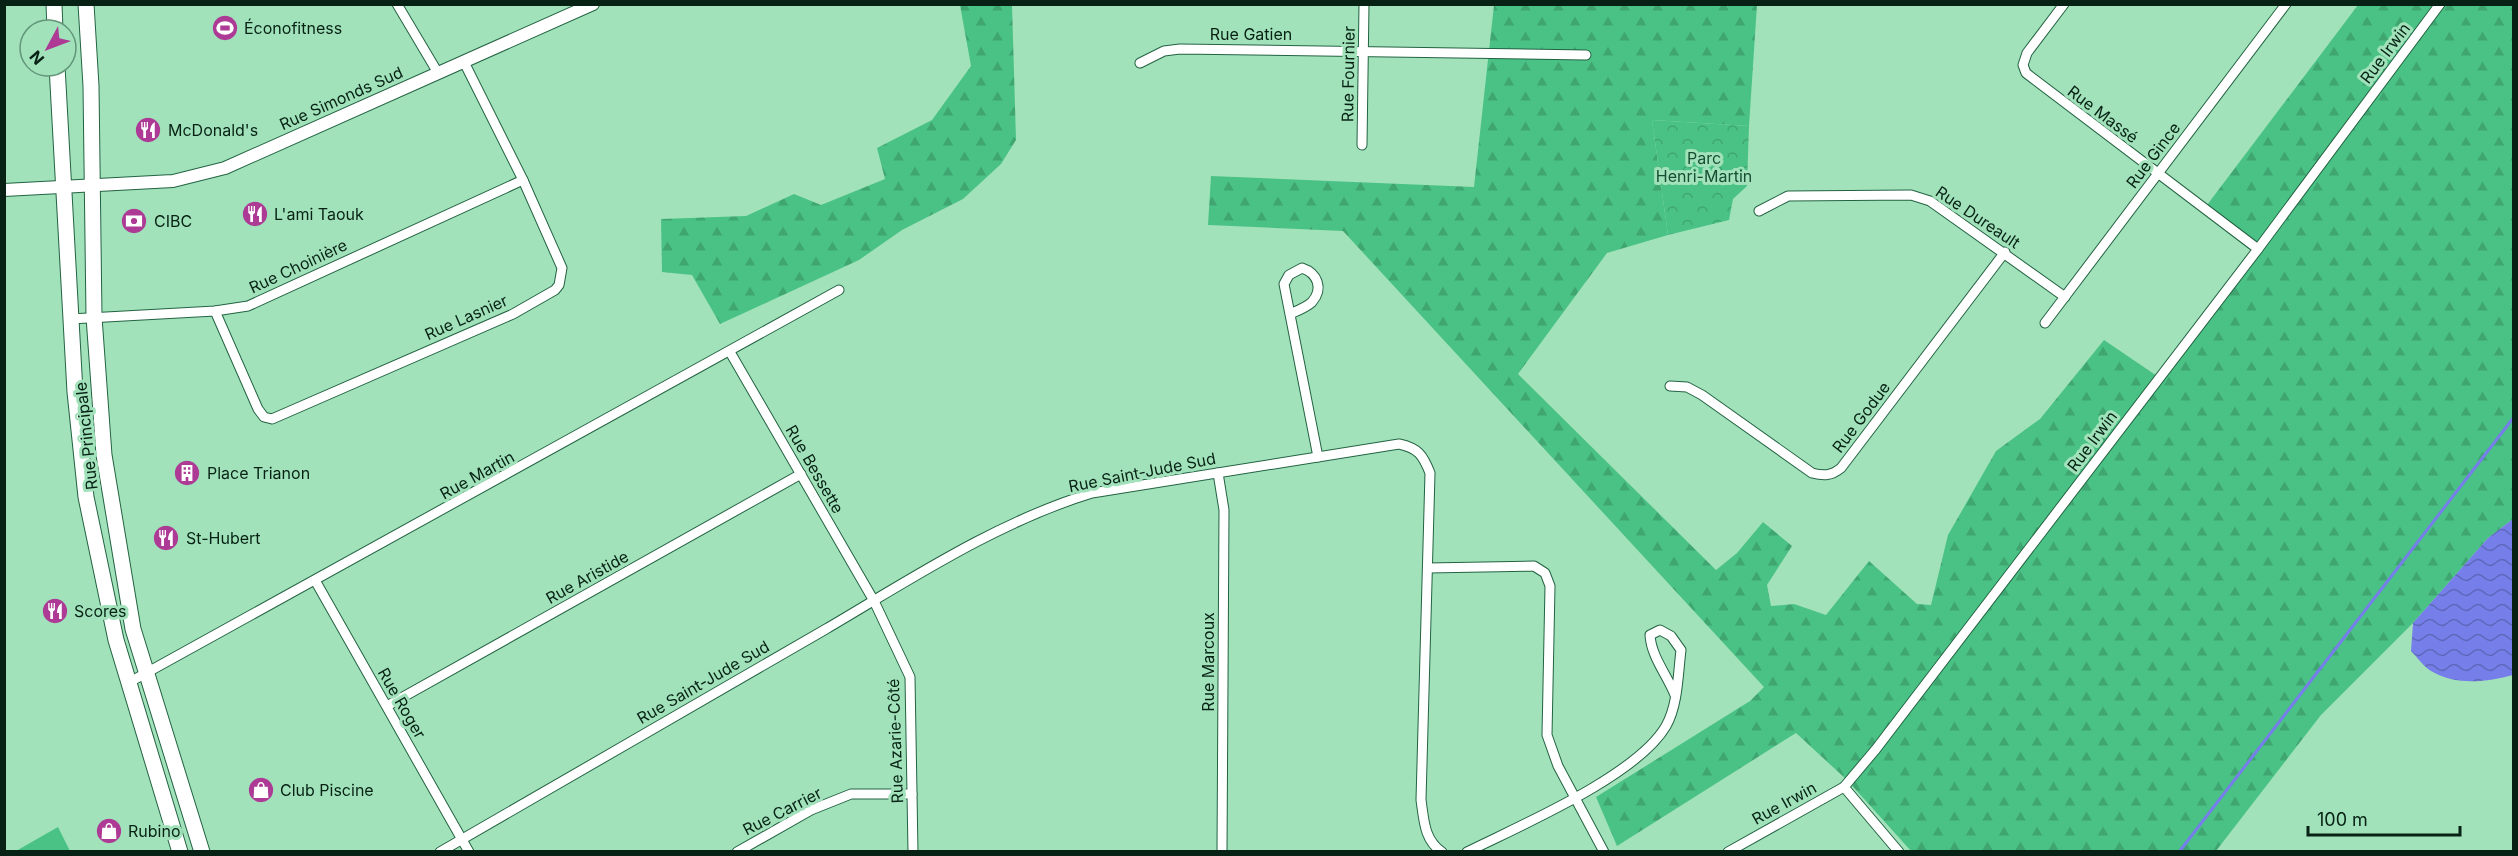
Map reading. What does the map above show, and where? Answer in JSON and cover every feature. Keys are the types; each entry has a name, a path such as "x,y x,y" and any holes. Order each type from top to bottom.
{"main road":[{"name":"Rue Principale","path":"86,4 93,185 94,317 104,455 133,629 202,852"},
{"name":"Rue Principale","path":"57,78 70,319 86,497 116,640 180,852"}],"street":[{"path":"397,4 438,73"},
{"name":"Rue Simonds Sud","path":"4,190 173,181 225,168 593,4"},
{"name":"Rue Fournier","path":"1362,145 1364,4"},
{"name":"Rue Massé","path":"2064,4 2024,58 2026,73 2258,249"},
{"name":"Rue Gince","path":"2045,323 2286,4"},
{"name":"Rue Irwin","path":"1728,852 1844,787 1876,749 2258,249 2440,4"},
{"name":"Rue Gatien","path":"1140,63 1164,51 1180,49 1586,55"},
{"name":"Rue Lasnier","path":"215,311 258,409 264,417 272,419 513,314 555,290 559,285 562,268 523,180 464,62"},
{"name":"Rue Choinière","path":"70,319 215,311 248,306 523,180"},
{"name":"Rue Dureault","path":"1760,211 1788,196 1911,195 1930,201 2005,252 2065,297"},
{"name":"Rue Godue","path":"1670,387 1687,387 1702,395 1812,473 1823,476 1834,473 1841,468 2005,252"},
{"path":"1290,314 1311,302 1319,285 1317,278 1310,270 1297,268 1285,278 1290,314 1318,457"},
{"name":"Rue Martin","path":"128,683 147,675 316,582 839,290"},
{"name":"Rue Bessette","path":"730,352 874,601"},
{"name":"Rue Saint-Jude Sud","path":"440,852 874,601 1016,522 1060,503 1092,493 1399,444 1414,447 1430,473 1421,800 1431,844 1442,852"},
{"name":"Rue Marcoux","path":"1218,472 1224,510 1222,852"},
{"name":"Rue Aristide","path":"387,706 801,474"},
{"path":"1428,568 1534,566 1545,573 1550,586 1547,735 1558,766 1604,852"},
{"name":"Rue Roger","path":"316,582 462,839"},
{"name":"Rue Azarie-Côté","path":"874,601 910,677 913,852"},
{"path":"1467,852 1576,797 1639,757 1666,726 1676,695 1681,650 1671,636 1660,630 1650,636 1650,650 1661,664 1676,695"},
{"path":"1844,787 1899,852"},
{"name":"Rue Carrier","path":"737,852 811,810 851,794 912,794"},
{"path":"462,839 469,852"}],"green space":[{"path":"960,5 1012,5 1016,140 1001,164 963,199 902,230 859,260 720,324 692,275 662,272 661,219 746,216 794,194 821,205 885,179 877,148 932,120 971,66"},
{"path":"1494,5 1757,5 1749,126 1652,120 1668,235 1607,253 1518,374 1716,570 1737,553 1763,522 1792,546 1767,585 1771,606 1794,604 1826,615 1869,561 1917,604 1931,605 1948,535 1996,451 2040,419 2104,340 2160,378 2258,249 2204,209 2358,5 2513,5 2513,519 2488,538 2413,623 2321,715 2216,851 1911,851 1847,780 1796,733 1617,846 1596,797 1750,701 1764,687 1343,231 1208,225 1211,176 1474,187"},
{"name":"Parc Henri-Martin","path":"1652,120 1749,126 1747,186 1733,199 1729,220 1668,235"},
{"path":"58,827 70,851 16,851"}],"water":[{"path":"2513,519 2513,675 2472,681 2441,676 2431,671 2411,651 2413,623 2488,538"}],"waterway":[{"path":"2179,852 2514,417"}],"place":[{"name":"Éconofitness","path":"225,28"},
{"name":"McDonald's","path":"148,130"},
{"name":"L'ami Taouk","path":"255,214"},
{"name":"CIBC","path":"134,221"},
{"name":"Place Trianon","path":"187,473"},
{"name":"St-Hubert","path":"166,538"},
{"name":"Scores","path":"55,611"},
{"name":"Club Piscine","path":"261,790"},
{"name":"Rubino","path":"109,831"}]}
